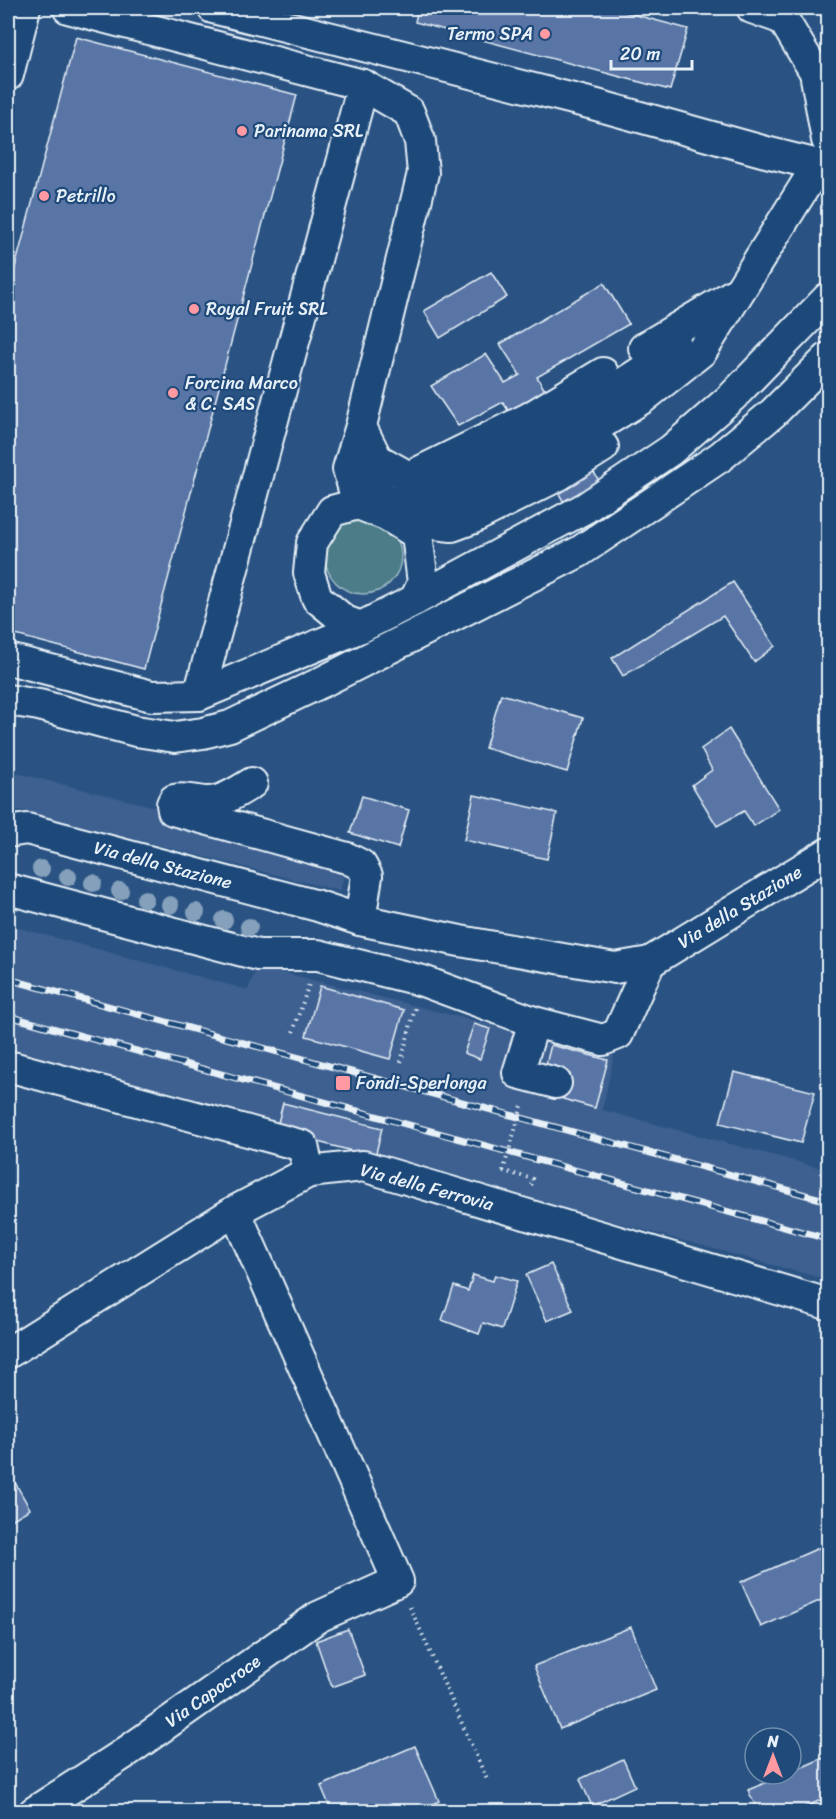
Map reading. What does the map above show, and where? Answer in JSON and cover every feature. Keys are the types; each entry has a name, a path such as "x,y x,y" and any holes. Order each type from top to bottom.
{"street":[{"path":"8,75 26,8"},
{"path":"68,8 363,85 408,112 420,141 423,173 361,426 348,469 358,504"},
{"path":"213,8 276,15 593,104 824,155"},
{"path":"361,426 368,464 408,500 538,438 688,342 737,293 824,155 815,72 792,13 752,8"},
{"path":"199,695 363,85"},
{"path":"361,426 354,468 369,495 404,521 452,526 559,475 654,413 717,357 737,293"},
{"path":"8,659 152,696 199,695 361,627 659,437 732,397 828,298"},
{"path":"8,700 39,705 136,731 175,737 230,726 579,552 720,457 773,413 828,358"},
{"path":"361,627 345,621 317,598 309,573 312,543 332,511 358,504 386,514 417,534 419,592"},
{"path":"252,783 237,793 210,802 174,800 173,810 347,858 361,865 367,876 360,920"},
{"name":"Via della Stazione","path":"8,832 27,829 318,906 360,920 460,941 615,968 650,962 828,853"},
{"path":"8,889 258,955 313,954 435,986 534,1022 603,1040 618,1034 650,962"},
{"path":"313,954 318,906"},
{"path":"435,986 460,941"},
{"path":"534,1022 518,1073 556,1083"},
{"path":"8,1066 303,1146 309,1172 235,1211 8,1353"},
{"name":"Via della Ferrovia","path":"309,1172 363,1166 828,1304"},
{"path":"235,1211 398,1581"},
{"name":"Via Capocroce","path":"34,1812 122,1755 318,1617 398,1581"}],"path":[{"path":"293,1032 313,954"},
{"path":"401,1062 435,986"},
{"path":"503,1171 523,1102"},
{"path":"398,1581 488,1782"}],"shaded area":[{"path":"8,771 151,806 348,861 340,891 8,807"},
{"path":"8,925 248,990 257,966 614,1056 602,1110 828,1170 828,1280 8,1057"}],"green space":[{"path":"363,518 377,521 390,529 398,542 401,556 398,570 390,583 377,591 363,594 349,591 336,583 328,570 325,556 328,542 336,529 349,521"}],"building":[{"path":"418,8 610,8 688,29 670,90 415,22"},
{"path":"76,37 297,95 144,669 8,633 8,294"},
{"path":"491,272 507,297 440,338 424,311"},
{"path":"604,283 629,324 537,377 629,531 595,553 503,402 458,426 431,386 486,354 505,383 520,375 500,344"},
{"path":"733,582 775,646 754,662 723,616 623,676 612,658"},
{"path":"501,694 583,718 567,772 485,748"},
{"path":"729,729 779,809 754,826 744,811 717,826 692,785 712,770 701,749"},
{"path":"474,795 557,813 547,859 464,840"},
{"path":"362,796 409,810 398,848 350,833"},
{"name":"Fondi-Sperlonga","path":"320,986 404,1010 390,1059 306,1036"},
{"path":"474,1024 490,1029 480,1059 464,1053"},
{"path":"551,1045 608,1060 595,1108 563,1099 570,1074 545,1068"},
{"path":"734,1072 815,1092 801,1143 720,1123"},
{"path":"283,1103 382,1128 375,1157 276,1131"},
{"path":"551,1264 573,1310 547,1321 526,1275"},
{"path":"473,1275 493,1281 495,1275 517,1281 502,1329 483,1323 479,1334 442,1320 454,1286 468,1291"},
{"path":"8,1470 30,1509 8,1522"},
{"path":"828,1544 828,1597 761,1627 741,1582"},
{"path":"631,1627 656,1690 560,1729 534,1666"},
{"path":"348,1629 365,1675 332,1687 316,1641"},
{"path":"415,1746 439,1801 415,1812 332,1812 321,1786"},
{"path":"828,1756 828,1797 793,1812 758,1812 748,1790 758,1786 803,1786 803,1767"},
{"path":"623,1759 635,1786 592,1806 580,1779"}],"railway":[{"path":"8,979 828,1201"},
{"path":"8,1016 828,1239"}],"place":[{"name":"Termo SPA","path":"545,34"},
{"name":"Parinama SRL","path":"242,131"},
{"name":"Petrillo","path":"44,196"},
{"name":"Royal Fruit SRL","path":"194,309"},
{"name":"Forcina Marco & C. SAS","path":"173,393"},
{"name":"Fondi-Sperlonga","path":"343,1083"}]}
